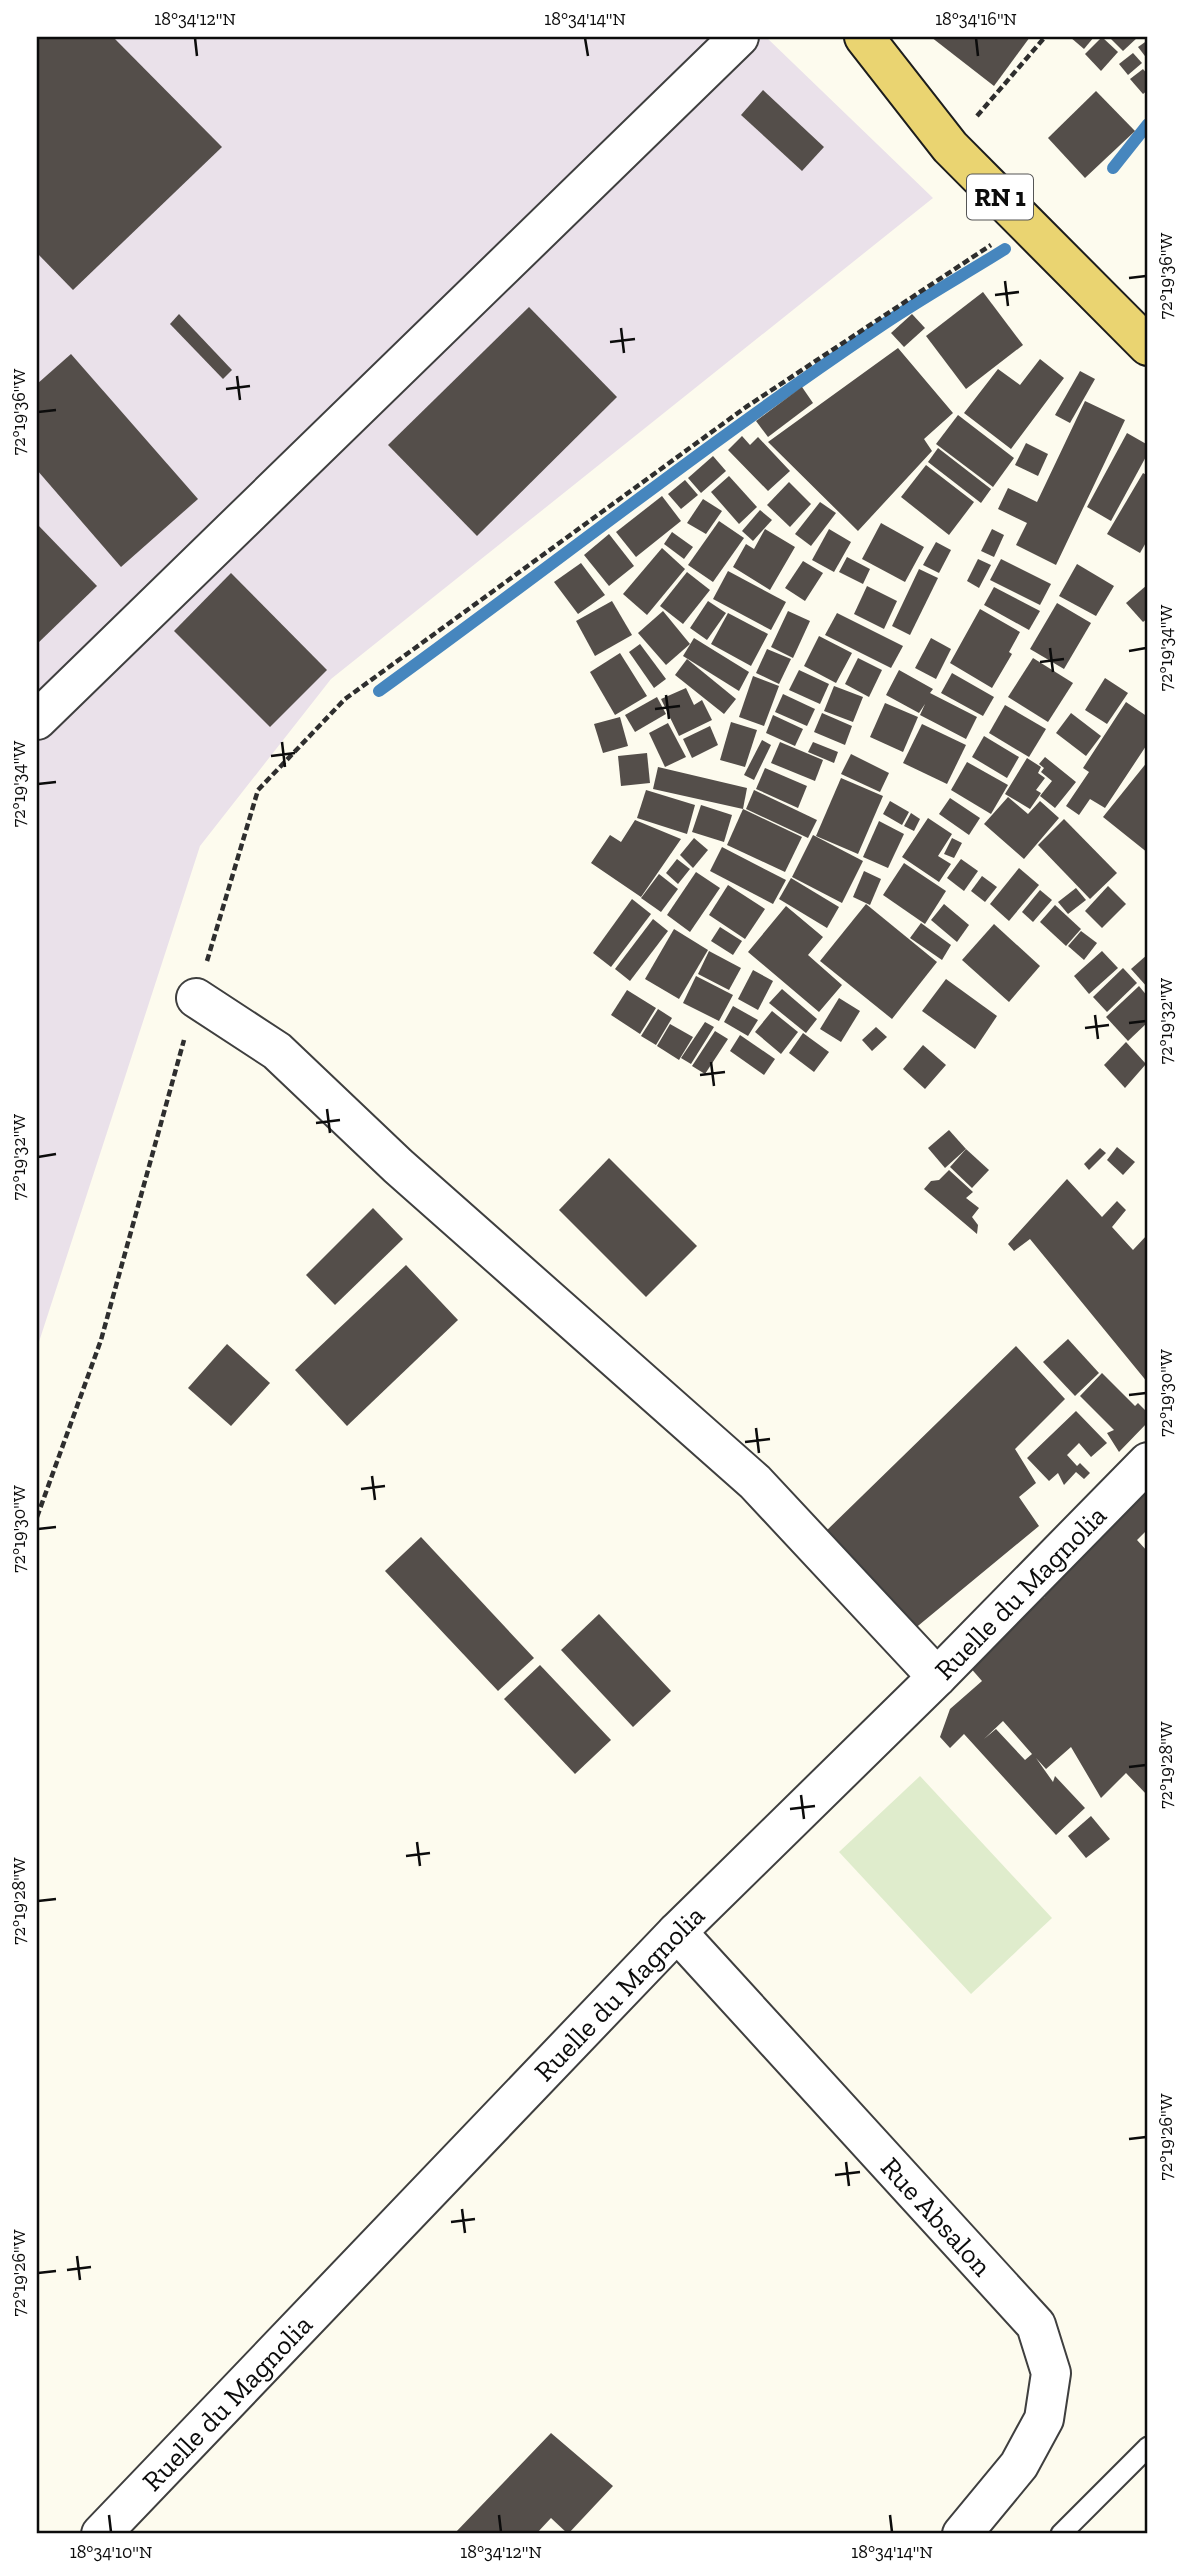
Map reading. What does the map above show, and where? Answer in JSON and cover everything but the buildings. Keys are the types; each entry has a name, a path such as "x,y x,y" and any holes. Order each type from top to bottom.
{"main road":[{"name":"RN 1","path":"864,37 950,147 1148,346"}],"street":[{"path":"37,720 739,37"},
{"path":"196,998 277,1051 398,1166 755,1482 937,1677"},
{"name":"Ruelle du Magnolia","path":"101,2534 677,1932 937,1677 1148,1462"},
{"name":"Rue Absalon","path":"677,1932 1036,2325 1051,2373 1044,2419 1019,2465 962,2534"}],"lane":[{"path":"1061,2534 1148,2447"}],"path":[{"path":"950,147 1045,37"},
{"path":"37,1517 101,1340 196,998 258,790 345,699 746,407 1026,223"}],"shaded area":[{"path":"37,37 766,37 933,198 331,679 200,846 37,1348"}],"green space":[{"path":"920,1776 1052,1918 971,1994 839,1852"}],"waterway":[{"path":"1113,168 1148,124"},
{"path":"379,691 812,373 907,309 1005,249"}]}
